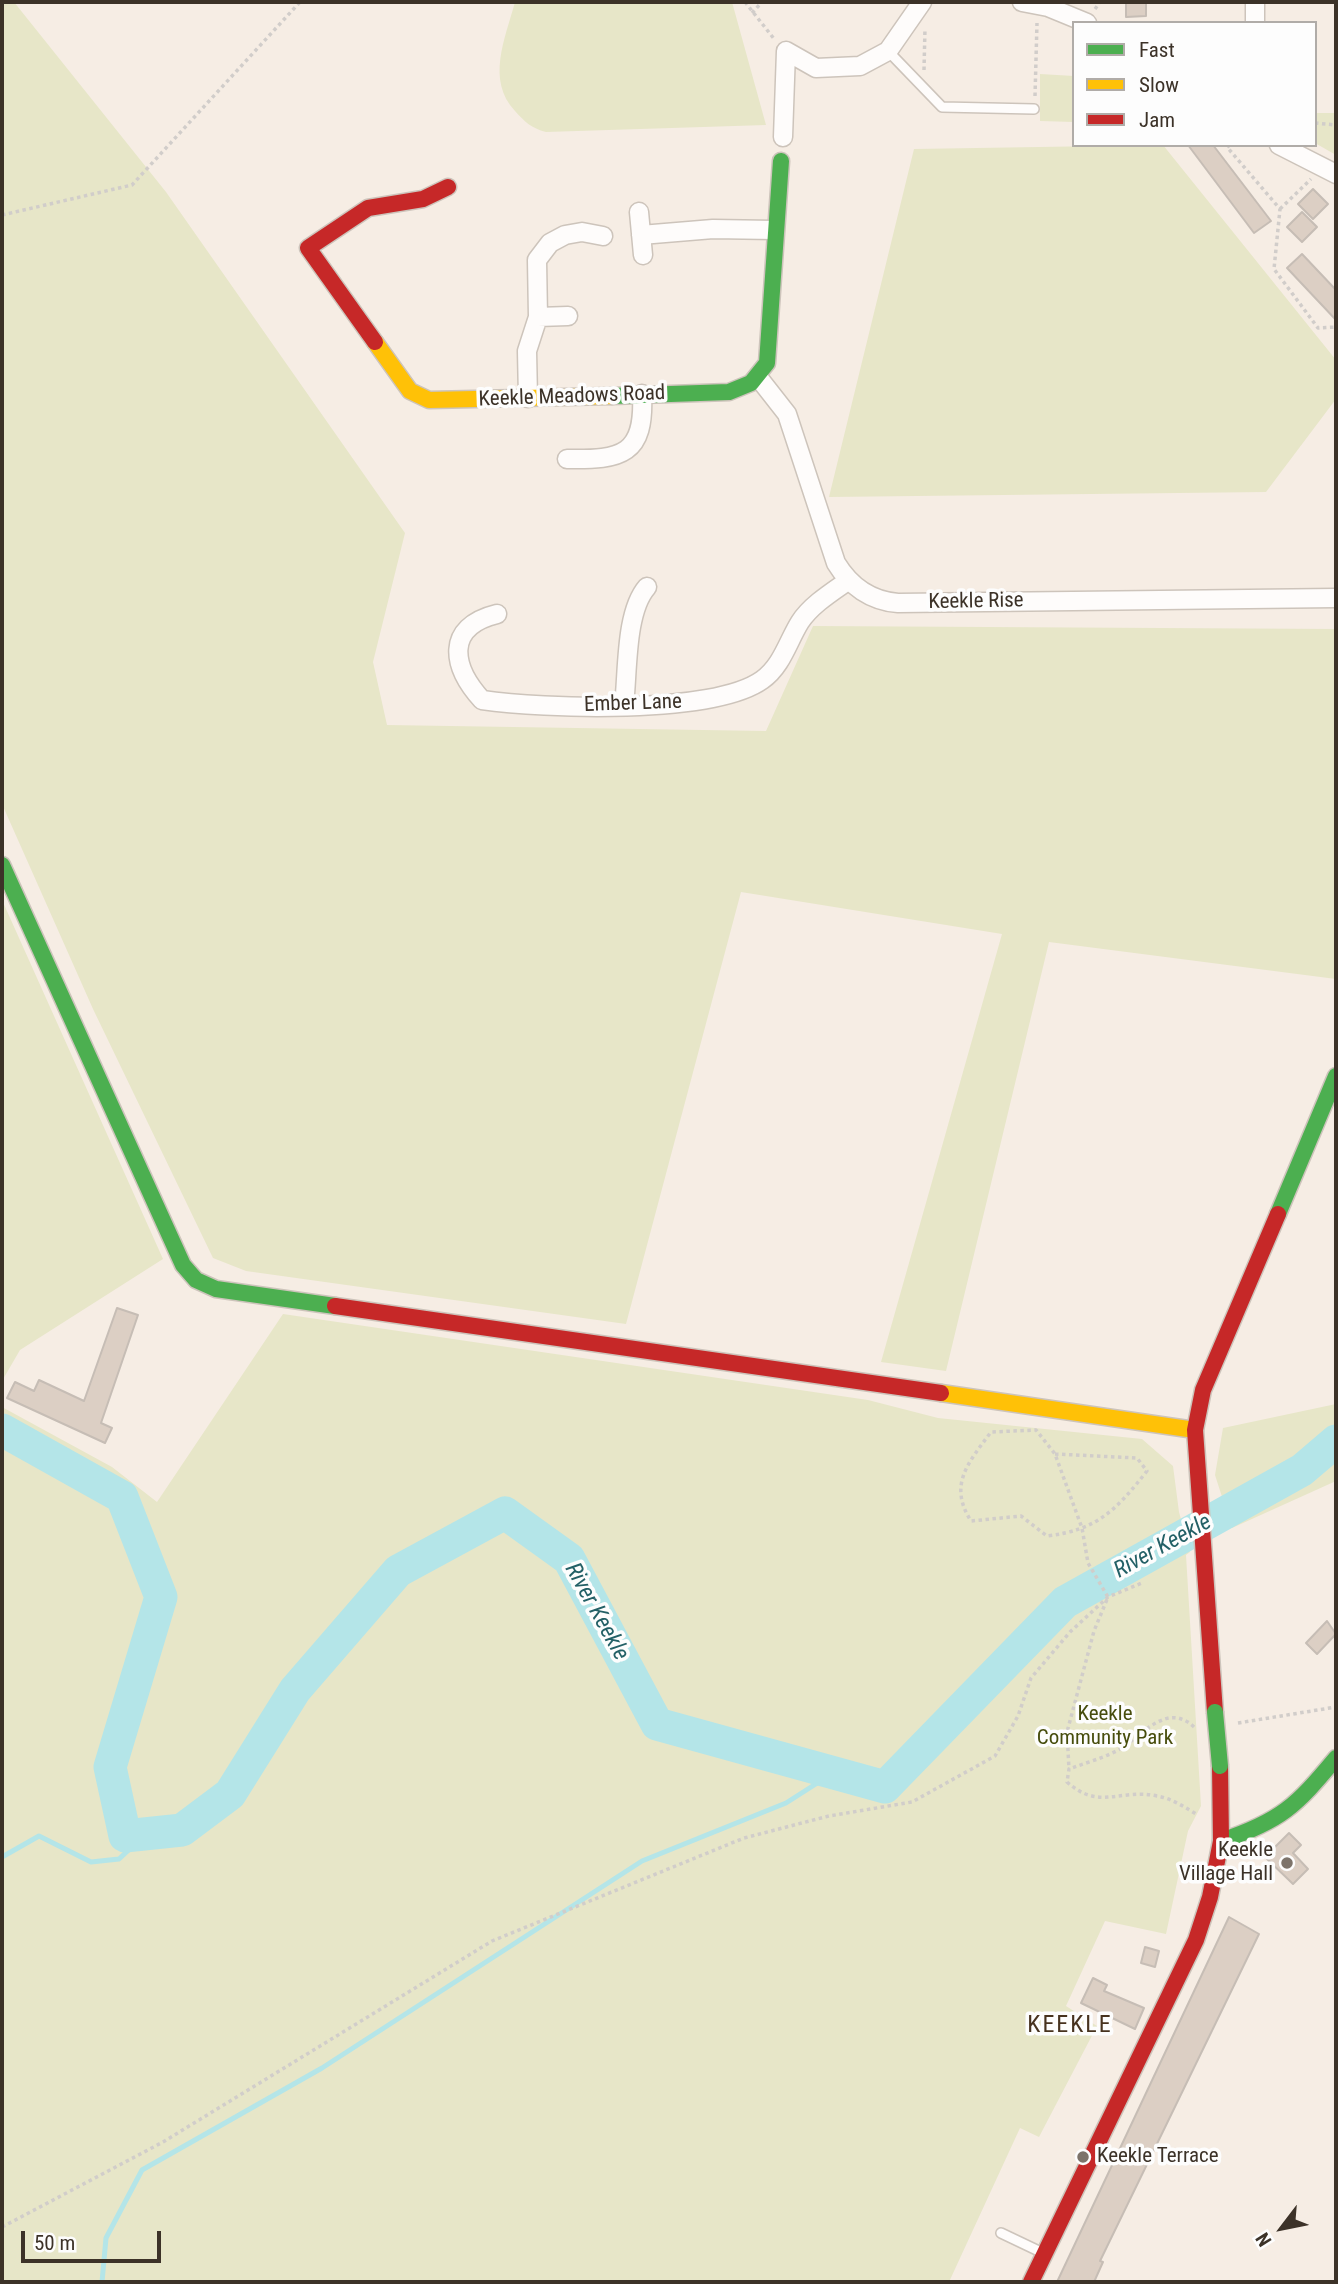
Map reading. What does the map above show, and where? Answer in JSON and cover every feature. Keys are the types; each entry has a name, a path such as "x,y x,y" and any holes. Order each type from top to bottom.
{"street":[{"path":"783,137 786,51 816,68 860,65 888,51 922,2"},
{"path":"1255,2 1255,21"},
{"path":"1030,3 1081,21"},
{"path":"1283,147 1329,171"},
{"path":"758,377 768,355 774,230 781,161"},
{"name":"Keekle Meadows Road","path":"448,187 423,199 368,208 308,248 410,391 441,401 729,392 743,388 758,377"},
{"path":"639,212 643,255"},
{"path":"641,235 713,229 774,230"},
{"path":"528,398 527,351 538,317 535,273 537,260 544,248 554,239 571,233 603,236"},
{"path":"538,317 568,316"},
{"name":"Keekle Rise","path":"758,377 787,414 831,553 849,580 873,598 898,603 1336,598"},
{"path":"567,459 606,458 631,449 640,436 643,419 642,394"},
{"name":"Ember Lane","path":"497,614 476,619 461,635 459,656 465,681 482,700 539,706 682,704 741,691 763,680 777,665 801,620 849,580"},
{"path":"624,705 633,614 638,597 647,587"},
{"path":"2,865 183,1265 196,1280 216,1289 1195,1430"},
{"path":"1031,2282 1196,1940 1210,1897 1221,1841 1220,1766 1195,1430 1203,1390 1336,1076"},
{"path":"1221,1841 1263,1827 1301,1800 1336,1758"}],"lane":[{"path":"888,51 942,107 1034,109"},
{"path":"1001,2233 1045,2254"}],"path":[{"path":"2,215 132,185 300,2"},
{"path":"744,2 767,33 786,51"},
{"path":"752,13 762,2"},
{"path":"1030,3 1034,109"},
{"path":"924,91 925,27"},
{"path":"1317,123 1336,125"},
{"path":"1229,147 1280,209 1274,269 1318,328 1336,327"},
{"path":"1280,209 1329,171"},
{"path":"1055,1454 1137,1458 1147,1471 1109,1515 1082,1528 1047,1535 1021,1517 971,1521 963,1508 959,1488 969,1461 991,1432 1036,1430 1055,1454 1082,1528 1088,1563 1108,1597"},
{"path":"2,2227 163,2141 492,1941 744,1838 829,1816 912,1802 995,1756 1018,1716 1031,1678 1070,1633 1108,1597 1142,1583"},
{"path":"1108,1597 1094,1630 1069,1721 1067,1782 1082,1795 1106,1799 1135,1794 1158,1796 1206,1819 1220,1817"},
{"path":"1237,1724 1336,1707"},
{"path":"1069,1769 1119,1750 1162,1718 1177,1718 1197,1730"}],"green space":[{"path":"2,2 14,2 166,192 405,533 373,662 387,725 766,731 813,626 1336,629 1336,979 1049,942 946,1371 881,1362 1002,934 741,892 626,1324 246,1271 213,1258 93,1009 2,804"},
{"path":"515,2 732,2 766,125 546,132 536,129 515,111 501,86 500,59"},
{"path":"1040,74 1072,76 1072,122 1040,121"},
{"path":"1317,113 1336,113 1336,155 1317,144"},
{"path":"1165,147 1336,360 1336,399 1266,492 829,497 914,149"},
{"path":"2,900 163,1259 20,1350 2,1381"},
{"name":"Keekle Community Park","path":"283,1314 868,1400 938,1418 1142,1439 1173,1466 1179,1512 1190,1552 1186,1555 1201,1806 1188,1831 1166,1934 1105,1921 1066,2006 1097,2026 1039,2137 1020,2128 949,2282 2,2282 2,1407 112,1467 157,1502"},
{"path":"1336,1404 1336,1481 1232,1528 1215,1475 1223,1428"}],"building":[{"path":"1126,2 1146,2 1146,16 1126,17"},
{"path":"1190,147 1215,147 1271,221 1254,233"},
{"path":"1313,189 1328,204 1313,219 1298,204"},
{"path":"1302,212 1317,227 1302,242 1287,227"},
{"path":"1302,254 1336,290 1336,320 1287,268"},
{"path":"117,1308 138,1315 101,1423 112,1428 105,1443 7,1398 15,1382 34,1391 39,1380 84,1401"},
{"path":"1327,1621 1336,1634 1317,1654 1306,1643"},
{"name":"Keekle Village Hall","path":"1289,1833 1301,1845 1293,1853 1308,1869 1293,1884 1265,1857"},
{"path":"1229,1917 1259,1934 1100,2261 1103,2262 1094,2282 1057,2282"},
{"path":"1145,1947 1159,1951 1155,1967 1141,1963"},
{"path":"1093,1978 1107,1985 1104,1991 1144,2008 1135,2029 1081,2003"}],"waterway":[{"name":"River Keekle","path":"2,1430 122,1497 161,1597 110,1767 125,1836 182,1830 230,1794 295,1690 398,1571 505,1513 569,1559 657,1724 885,1787 1065,1602 1302,1470 1336,1441"},
{"path":"102,2282 106,2238 142,2170 322,2068 642,1861 786,1803 833,1773"},
{"path":"2,1857 39,1836 91,1862 119,1859 147,1833"}],"traffic: fast":[{"path":"612,396 729,392 751,383 767,363 781,161"},
{"path":"2,865 183,1265 196,1280 216,1289 335,1306"},
{"path":"1278,1214 1336,1076"},
{"path":"1215,1712 1220,1766"},
{"path":"1221,1841 1259,1826 1286,1810 1336,1758"}],"traffic: slow":[{"path":"375,342 410,391 429,400 612,396"},
{"path":"941,1393 1195,1430"}],"traffic: jam":[{"path":"375,342 308,248 368,208 423,199 448,187"},
{"path":"1215,1712 1195,1430 1203,1390 1278,1214"},
{"path":"335,1306 941,1393"},
{"path":"1031,2282 1196,1940 1210,1897 1221,1841 1220,1766"}],"place":[{"name":"Keekle Village Hall","path":"1287,1863"},
{"name":"Keekle Terrace","path":"1083,2157"}],"district":[{"name":"KEEKLE","path":"1070,2026"}]}
